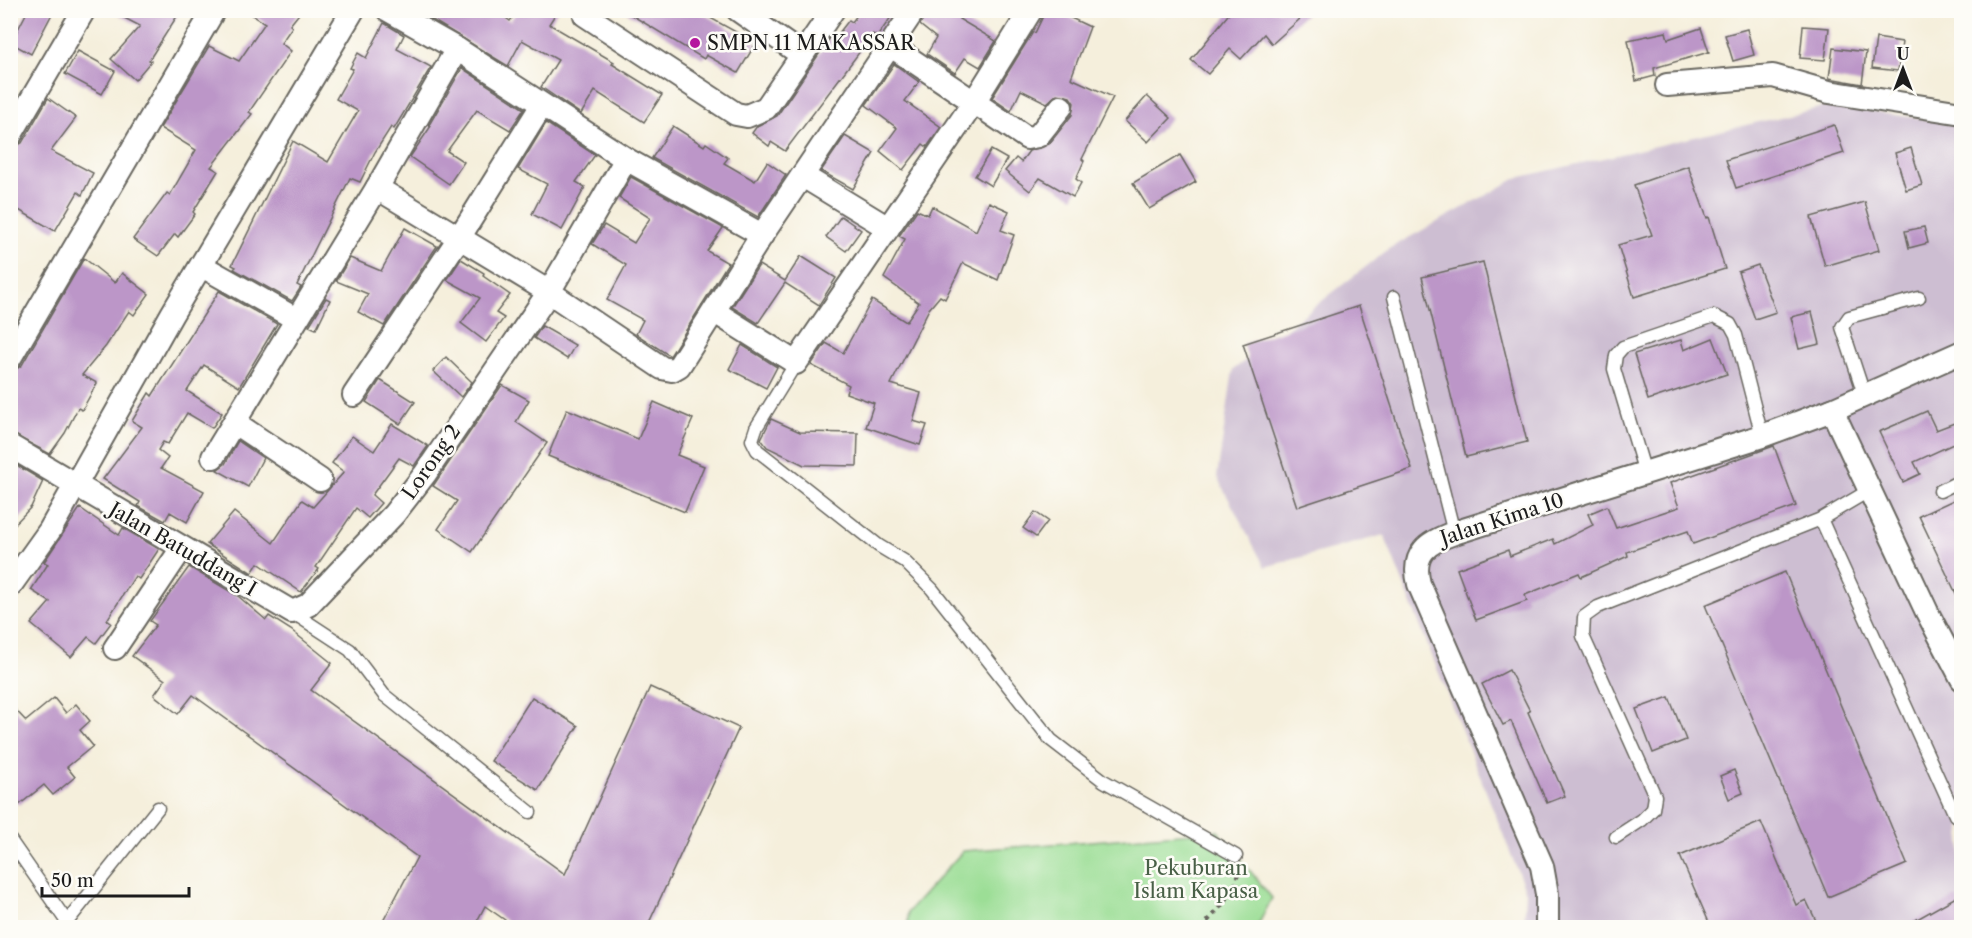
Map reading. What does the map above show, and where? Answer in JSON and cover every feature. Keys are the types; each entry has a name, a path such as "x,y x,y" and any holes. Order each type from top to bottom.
{"street":[{"path":"10,136 84,10"},
{"path":"10,358 214,10"},
{"path":"10,585 50,530 74,485 353,10"},
{"path":"388,10 457,49 626,159 762,235"},
{"path":"738,10 802,55"},
{"path":"585,15 736,114 747,116 766,108 833,10"},
{"path":"377,188 549,292 668,370 679,366 762,235 914,10"},
{"path":"715,312 796,363 974,102 1031,10"},
{"path":"891,46 1019,134 1032,139 1038,136 1061,107"},
{"path":"213,457 377,188 457,49"},
{"path":"1667,85 1773,76 1829,92 1962,113"},
{"path":"354,395 459,238 542,105"},
{"name":"Lorong 2","path":"292,612 308,605 394,514 425,474 549,292 626,159"},
{"path":"803,176 888,228"},
{"path":"202,266 296,319"},
{"name":"Jalan Kima 10","path":"1547,927 1547,894 1542,866 1416,573 1423,550 1433,540 1762,436 1832,410 1962,352"},
{"path":"1832,410 1927,612 1962,679"},
{"path":"235,423 320,480"},
{"name":"Jalan Batuddang I","path":"10,446 292,612"},
{"path":"115,648 182,548"}],"lane":[{"path":"1394,297 1454,533"},
{"path":"1864,394 1842,327 1849,317 1919,298"},
{"path":"1645,473 1614,369 1616,355 1623,347 1714,316 1730,324 1736,335 1762,436"},
{"path":"796,363 756,428 752,440 757,450 879,546 904,561 932,589 1051,740 1104,781 1236,856"},
{"path":"1940,490 1962,480"},
{"path":"1616,837 1642,820 1653,809 1655,796 1583,636 1584,617 1598,607 1821,519 1870,490"},
{"path":"1821,519 1955,815 1962,820"},
{"path":"292,612 350,650 384,695 530,812"},
{"path":"10,840 66,925 158,808"}],"path":[{"path":"1201,927 1227,899 1239,873 1236,856"}],"shaded area":[{"path":"1828,106 1961,124 1961,927 1524,927 1526,892 1384,535 1265,567 1217,477 1233,370 1390,248 1517,178"}],"green space":[{"name":"Pekuburan Islam Kapasa","path":"1218,831 1272,898 1257,927 908,928 908,912 963,851"}],"building":[{"path":"28,10 54,10 31,54 11,43"},
{"path":"109,10 181,10 149,60 151,61 135,80 111,59 140,26"},
{"path":"244,10 302,10 290,25 292,27 281,43 291,51 249,112 252,114 211,167 218,171 193,212 195,214 178,237 175,234 158,256 133,239 167,193 170,195 196,150 160,128 209,46 239,61 265,23"},
{"path":"416,10 467,10 477,17 481,10 495,10 510,21 518,10 558,10 549,24 614,62 612,64 662,95 644,122 595,91 581,114 541,87 558,60 522,40 508,66"},
{"name":"SMPN 11 MAKASSAR","path":"623,10 696,10 756,43 738,73 706,55 704,59"},
{"path":"861,10 896,10 877,37 873,34 785,151 771,142 769,146 752,133 757,126 777,116 832,35 835,38 849,20 852,22"},
{"path":"927,10 966,10 959,19 996,41 980,67 965,58 955,73 927,54 936,38 920,25"},
{"path":"1046,10 1054,10 1090,27 1071,78 1113,97 1082,159 1084,161 1076,179 1081,183 1073,197 1040,178 1030,191 1005,171 1016,158 1021,162 1029,151 1049,144 1072,115 1074,103 1070,97 1057,94 1047,103 1021,90 1011,111 992,98 1033,32 1035,33"},
{"path":"1232,10 1310,10 1272,44 1264,34 1241,59 1230,49 1208,74 1191,60"},
{"path":"384,23 404,35 397,49 431,67 394,129 391,127 375,152 360,182 350,178 297,285 301,287 292,301 234,269 236,267 232,265 293,141 328,162 358,111 336,99 353,69 350,68 358,53 366,58"},
{"path":"1803,26 1829,28 1825,60 1800,58"},
{"path":"1701,28 1709,52 1654,68 1655,76 1636,81 1628,40 1666,32 1668,39"},
{"path":"1747,29 1754,55 1733,61 1725,35"},
{"path":"1876,38 1902,42 1898,71 1872,68"},
{"path":"1833,48 1866,52 1862,84 1829,78"},
{"path":"78,51 115,71 102,94 65,74"},
{"path":"894,64 919,82 905,101 941,127 927,147 923,144 903,170 880,151 897,128 866,105"},
{"path":"462,68 524,109 510,130 477,110 447,151 464,162 449,184 410,157 431,126 429,125"},
{"path":"1147,96 1171,118 1148,142 1125,121"},
{"path":"48,98 76,118 51,151 93,173 82,195 78,192 55,231 10,205 10,149 22,143"},
{"path":"546,123 595,155 576,182 585,187 562,230 532,214 547,184 518,169"},
{"path":"1834,125 1844,153 1736,188 1726,160"},
{"path":"673,126 704,146 706,143 728,158 724,163 755,181 767,162 786,175 758,217 652,158"},
{"path":"845,136 874,153 853,189 821,171"},
{"path":"1911,148 1922,185 1906,190 1895,153"},
{"path":"991,150 1007,159 991,186 975,176"},
{"path":"1180,155 1196,182 1149,209 1133,183"},
{"path":"1688,166 1707,218 1709,217 1725,269 1634,297 1618,245 1652,235 1634,185"},
{"path":"631,177 723,228 707,251 728,263 670,356 636,334 643,320 607,300 626,265 592,244 604,225 634,243 650,218 619,198"},
{"path":"989,202 1009,211 1001,230 1014,235 998,280 963,263 945,299 940,296 929,309 891,384 921,393 913,421 927,425 920,445 866,427 874,403 846,393 849,385 811,365 826,343 843,353 872,300 906,322 919,303 884,278 905,239 899,236 917,210 928,215 932,206 976,231"},
{"path":"1865,202 1879,250 1825,266 1811,217"},
{"path":"841,216 861,230 846,251 826,237"},
{"path":"1924,227 1928,243 1909,248 1905,231"},
{"path":"405,228 437,246 384,326 358,312 368,294 336,281 350,258 381,271"},
{"path":"801,256 836,278 819,305 785,283 758,323 732,307 759,265 785,281"},
{"path":"84,258 115,283 122,273 149,294 134,315 129,311 106,346 82,375 97,383 82,410 78,408 65,433 50,454 10,433 10,374 22,365"},
{"path":"461,259 484,273 483,276 510,295 496,313 504,318 486,342 461,323 480,298 447,280"},
{"path":"1483,262 1527,442 1466,457 1422,277"},
{"path":"1758,265 1776,312 1755,319 1738,272"},
{"path":"219,291 277,324 239,387 204,365 187,391 222,413 212,428 187,413 168,444 163,442 158,450 168,458 161,468 204,491 187,522 170,512 165,521 138,506 140,502 103,479 142,427 132,421 149,393 152,396"},
{"path":"326,298 330,300 316,329 309,326"},
{"path":"1359,306 1412,469 1297,507 1243,344"},
{"path":"1812,312 1820,344 1799,349 1791,317"},
{"path":"542,326 575,345 567,359 534,338"},
{"path":"1713,338 1727,374 1648,400 1634,354 1681,340 1684,350"},
{"path":"742,345 777,367 766,388 729,369"},
{"path":"446,357 472,382 461,397 433,371"},
{"path":"380,380 415,402 400,424 366,402"},
{"path":"502,385 529,400 516,422 547,443 472,552 438,529 457,501 433,486"},
{"path":"654,402 693,419 677,455 704,466 685,512 548,456 567,409 638,439"},
{"path":"1927,411 1936,430 1962,420 1962,440 1914,462 1920,474 1903,482 1879,432"},
{"path":"771,419 800,432 858,433 857,466 804,465 767,447 761,439"},
{"path":"392,424 428,446 414,466 399,458 372,495 381,503 368,518 356,508 316,567 319,569 301,592 258,563 252,573 207,544 234,512 273,543 302,500 313,507 344,472 332,463 352,436 374,451"},
{"path":"238,441 263,458 248,487 217,470 225,464"},
{"path":"1774,446 1796,506 1693,544 1688,531 1627,552 1628,556 1581,577 1579,573 1525,595 1527,601 1476,620 1457,569 1508,550 1510,556 1553,539 1555,544 1593,525 1588,514 1607,506 1616,528 1679,507 1670,483"},
{"path":"13,463 43,481 31,507 10,529 10,468"},
{"path":"1962,496 1962,606 1919,516"},
{"path":"80,508 119,535 123,528 159,549 139,579 135,576 107,620 111,623 96,643 88,637 71,657 31,624 50,602 31,590 48,564 44,562"},
{"path":"1035,512 1048,521 1036,537 1023,528"},
{"path":"189,567 238,596 266,620 269,616 291,630 332,663 311,690 565,874 650,687 739,728 647,927 515,927 485,906 474,927 380,927 417,857 193,695 178,714 154,695 165,680 132,656 156,625 150,621"},
{"path":"1785,572 1907,864 1828,897 1705,605"},
{"path":"1509,670 1530,711 1528,712 1565,796 1547,803 1511,721 1503,725 1482,684"},
{"path":"532,697 578,726 538,790 491,761"},
{"path":"1669,697 1686,740 1653,753 1636,709"},
{"path":"54,698 66,713 76,704 90,721 80,730 93,746 67,767 75,777 53,795 44,785 19,805 10,795 10,704 26,721"},
{"path":"1734,770 1743,793 1729,799 1720,776"},
{"path":"1761,822 1796,905 1806,900 1819,927 1711,927 1680,856"},
{"path":"1956,897 1962,907 1962,927 1903,927"}],"place":[{"name":"SMPN 11 MAKASSAR","path":"695,43"}]}
